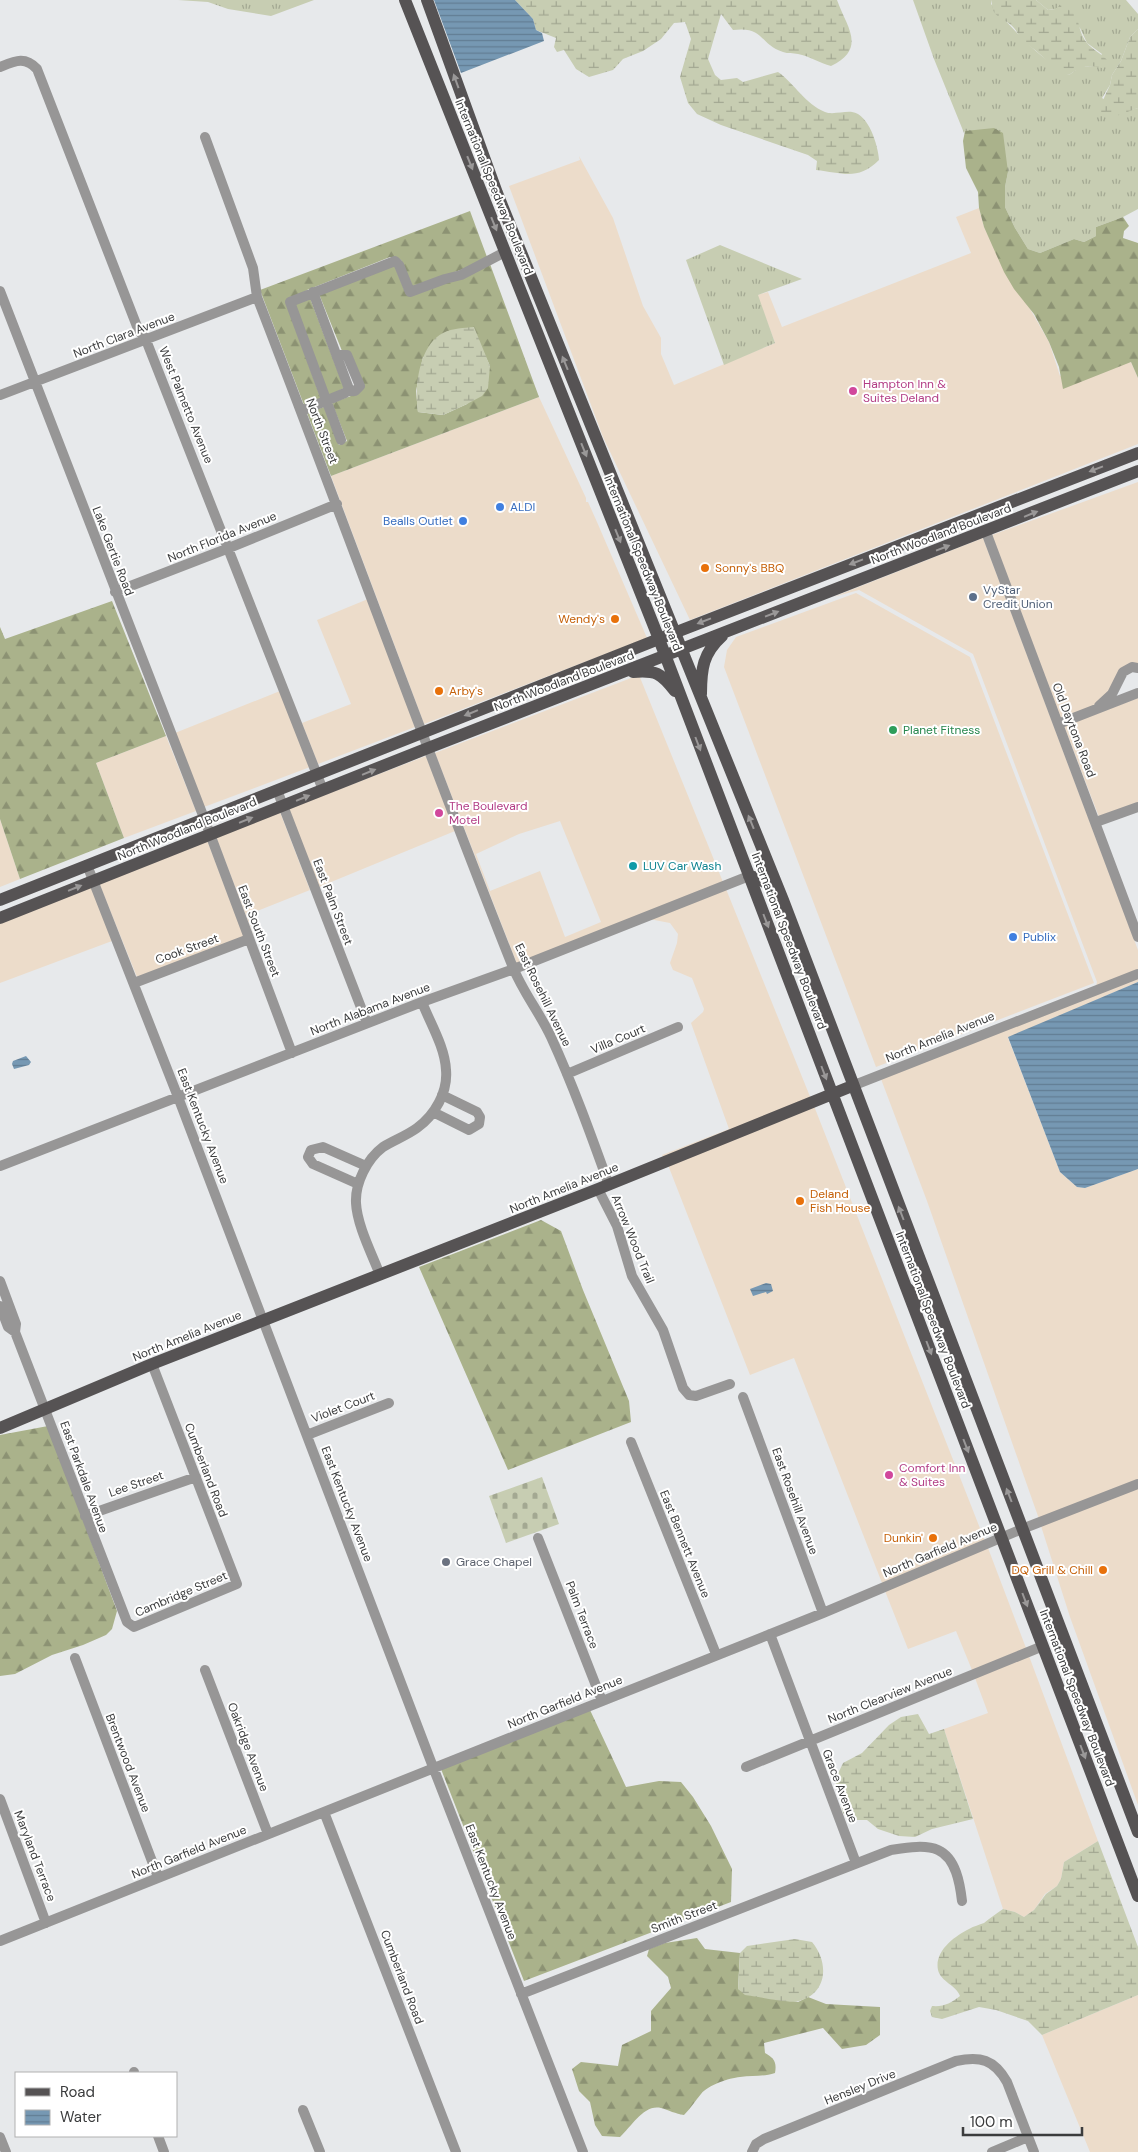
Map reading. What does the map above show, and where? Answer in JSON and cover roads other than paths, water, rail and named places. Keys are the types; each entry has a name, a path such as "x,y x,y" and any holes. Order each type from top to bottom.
{"main road":[{"name":"International Speedway Boulevard","path":"404,0 666,656 1138,1896"},
{"name":"International Speedway Boulevard","path":"427,0 497,193 782,900 1138,1832"},
{"path":"483,196 497,193"},
{"path":"528,310 542,304"},
{"path":"568,409 584,408"},
{"name":"North Woodland Boulevard","path":"0,900 674,633 1138,453"},
{"name":"North Woodland Boulevard","path":"0,918 428,748 986,532 1138,471"},
{"path":"600,490 612,478"},
{"path":"986,532 990,522 995,517 1025,505 1054,485"},
{"path":"965,540 976,529 983,513"},
{"path":"871,576 879,562 898,546"},
{"path":"632,571 647,565"},
{"path":"702,701 701,672 704,660 712,646 727,632"},
{"path":"625,672 648,671 659,674 681,698"},
{"path":"749,876 758,878 768,884 782,900"},
{"name":"North Amelia Avenue","path":"0,1428 47,1410 152,1364 604,1187 852,1086"},
{"path":"905,1286 918,1299 937,1308"},
{"path":"919,1322 933,1322 948,1336"}],"street":[{"name":"West Palmetto Avenue","path":"0,67 20,60 30,62 37,69 138,329 146,340 323,790"},
{"name":"North Street","path":"205,137 250,261 256,297 337,504 422,733"},
{"path":"341,440 290,305 292,301 395,261 399,265 410,292 461,275 505,252"},
{"name":"Lake Gertie Road","path":"0,291 204,818"},
{"path":"301,411 349,391 349,386 313,292"},
{"name":"North Clara Avenue","path":"0,395 256,297"},
{"name":"North Florida Avenue","path":"115,592 337,504"},
{"name":"Old Daytona Road","path":"986,532 1138,937"},
{"path":"1095,710 1112,694 1123,672 1132,666 1138,668"},
{"path":"533,689 539,705"},
{"path":"1058,724 1138,694"},
{"name":"East Rosehill Avenue","path":"422,733 514,969 550,1034 567,1074 604,1187"},
{"name":"East Palm Street","path":"276,790 367,1023"},
{"path":"1096,822 1138,807"},
{"name":"East South Street","path":"204,818 292,1053"},
{"name":"East Kentucky Avenue","path":"87,865 134,982 433,1767 583,2152"},
{"name":"North Alabama Avenue","path":"0,1166 367,1023 514,969 749,876"},
{"name":"Cook Street","path":"134,982 249,940"},
{"name":"North Amelia Avenue","path":"852,1086 1138,974"},
{"path":"380,1275 357,1213 358,1184 366,1166 382,1148 416,1129 433,1112 442,1095 446,1070 443,1056 422,1002"},
{"name":"Villa Court","path":"567,1074 678,1026"},
{"path":"433,1112 469,1130 479,1124 480,1117 477,1112 442,1095"},
{"path":"358,1184 313,1164 308,1158 311,1150 323,1147 366,1166"},
{"name":"Arrow Wood Trail","path":"604,1187 632,1276 663,1330 683,1388 689,1395 696,1396 730,1384"},
{"name":"East Parkdale Avenue","path":"0,1281 16,1324 16,1332 126,1622 134,1627"},
{"name":"East Parkdale Avenue","path":"0,1306 8,1328 16,1332"},
{"name":"Cumberland Road","path":"152,1364 237,1584"},
{"name":"East Rosehill Avenue","path":"743,1397 823,1613"},
{"name":"Violet Court","path":"307,1435 389,1403"},
{"name":"East Bennett Avenue","path":"631,1442 716,1654"},
{"name":"Lee Street","path":"85,1516 196,1477"},
{"name":"North Garfield Avenue","path":"0,1941 716,1654 823,1613 1022,1529 1138,1484"},
{"name":"Palm Terrace","path":"538,1538 602,1700"},
{"name":"Cambridge Street","path":"134,1627 237,1584"},
{"name":"Grace Avenue","path":"770,1634 856,1864"},
{"name":"North Clearview Avenue","path":"746,1767 1042,1646"},
{"name":"Brentwood Avenue","path":"75,1658 158,1877"},
{"name":"Oakridge Avenue","path":"205,1670 268,1834"},
{"name":"Maryland Terrace","path":"0,1799 46,1922"},
{"name":"Cumberland Road","path":"324,1812 456,2152"},
{"name":"Smith Street","path":"522,1994 890,1850 916,1847 937,1849 946,1857 960,1879 962,1901"},
{"name":"Hensley Drive","path":"752,2152 756,2144 764,2139 956,2061 971,2058 984,2060 994,2065 1004,2076 1028,2137"},
{"path":"303,2110 320,2152"},
{"path":"158,2137 164,2152"},
{"path":"992,2152 1028,2137 1034,2152"},
{"path":"0,2138 6,2152"}],"water":[{"path":"434,0 515,0 533,19 536,30 542,33 544,41 461,73"},
{"path":"1138,982 1138,1169 1085,1188 1077,1187 1060,1172 1008,1037"},
{"path":"26,1056 31,1062 29,1065 14,1069 13,1061"},
{"path":"766,1283 771,1284 773,1291 753,1296 750,1289"}],"place":[{"name":"Hampton Inn & Suites Deland","path":"853,391"},
{"name":"ALDI","path":"500,507"},
{"name":"Bealls Outlet","path":"463,521"},
{"name":"Sonny's BBQ","path":"705,568"},
{"name":"VyStar Credit Union","path":"973,597"},
{"name":"Wendy's","path":"615,619"},
{"name":"Arby's","path":"439,691"},
{"name":"Planet Fitness","path":"893,730"},
{"name":"The Boulevard Motel","path":"439,813"},
{"name":"LUV Car Wash","path":"633,866"},
{"name":"Publix","path":"1013,937"},
{"name":"Deland Fish House","path":"800,1201"},
{"name":"Comfort Inn & Suites","path":"889,1475"},
{"name":"Dunkin'","path":"933,1538"},
{"name":"Grace Chapel","path":"446,1562"},
{"name":"DQ Grill & Chill","path":"1103,1570"}]}
